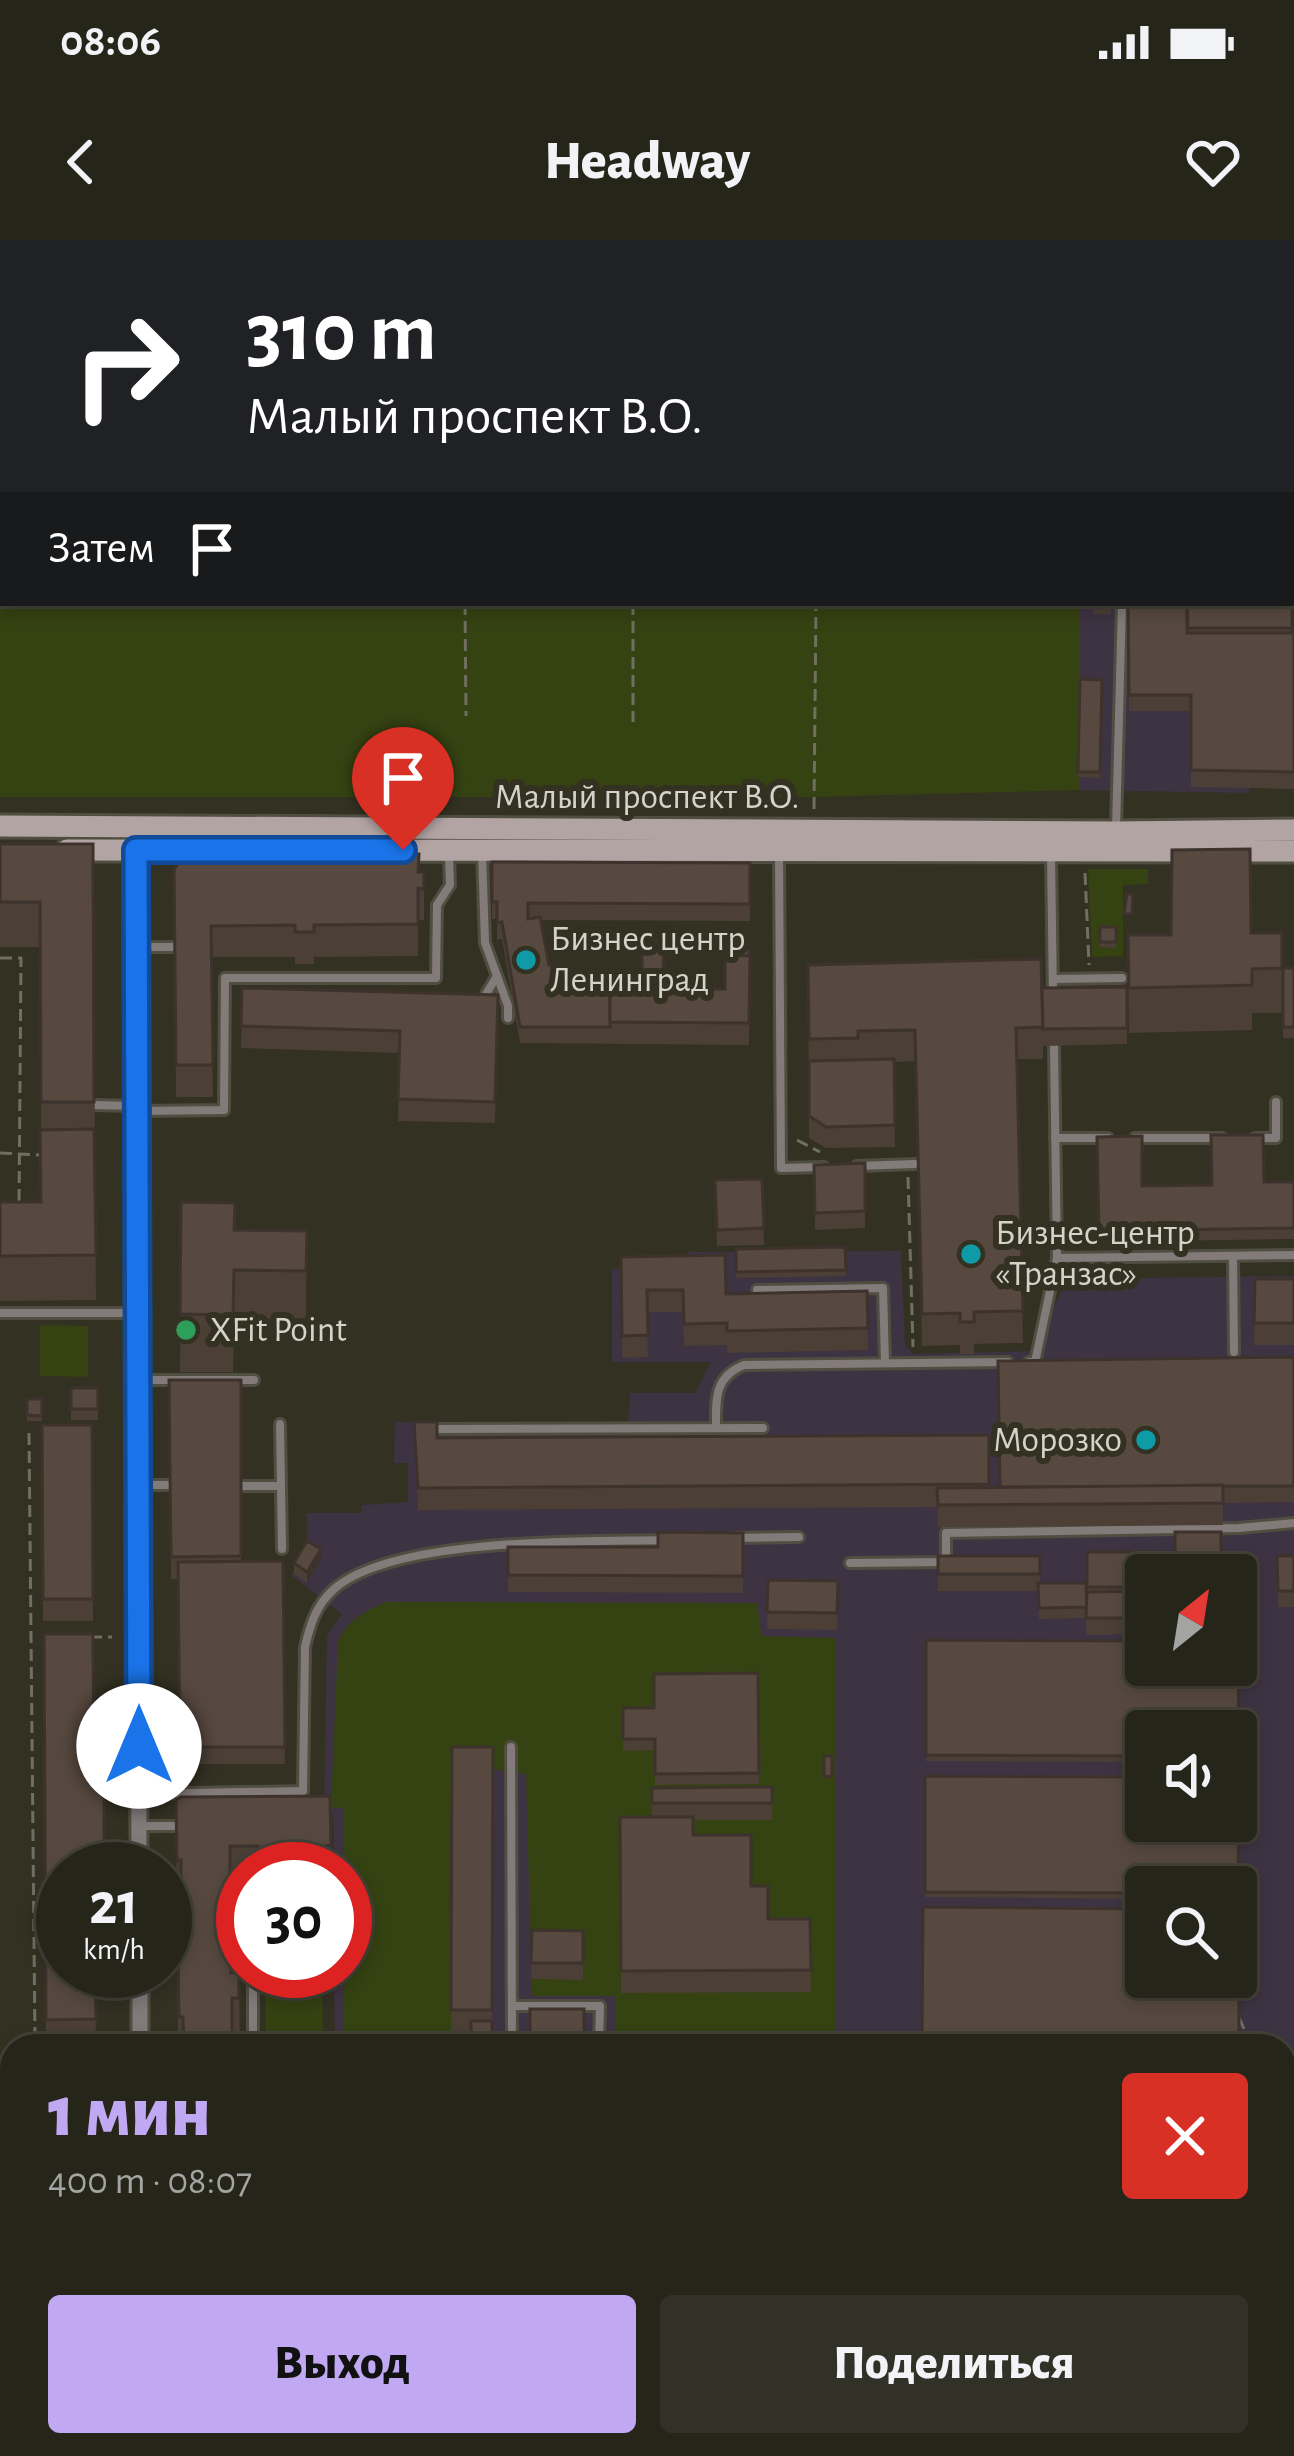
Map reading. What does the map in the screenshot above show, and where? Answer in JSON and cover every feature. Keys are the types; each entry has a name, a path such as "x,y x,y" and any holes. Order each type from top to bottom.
{"main road":[{"name":"Малый проспект В.О.","path":"0,826 135,838 1051,841 1294,851"},
{"name":"Малый проспект В.О.","path":"1116,842 1294,830"},
{"name":"Малый проспект В.О.","path":"44,850 135,838"},
{"name":"Малый проспект В.О.","path":"449,840 482,850 779,841"}],"street":[{"path":"135,838 139,1842"},
{"path":"140,1998 140,2034"}],"lane":[{"path":"1116,842 1122,606"},
{"path":"94,1105 224,1110 225,978 436,978 437,904 450,885 449,840"},
{"path":"779,841 781,1168 911,1164"},
{"path":"1051,841 1054,1004"},
{"path":"482,850 485,943 508,1018"},
{"path":"136,947 174,947"},
{"path":"486,994 497,976"},
{"path":"1053,979 1122,979"},
{"path":"716,1428 719,1383 728,1371 744,1365 1035,1362 1057,1258 1054,1046"},
{"path":"1055,1138 1276,1138 1276,1102"},
{"path":"1057,1258 1294,1255"},
{"path":"1232,1256 1234,1352"},
{"path":"757,1289 883,1288 884,1363"},
{"path":"0,1313 137,1313"},
{"path":"138,1380 254,1379"},
{"path":"280,1424 282,1549"},
{"path":"424,1429 764,1428"},
{"path":"138,1485 170,1486"},
{"path":"241,1486 281,1486"},
{"path":"850,1563 946,1562 946,1533 1294,1523"},
{"path":"730,1538 799,1537"},
{"path":"139,1794 303,1791 309,1627 317,1607 353,1576 383,1564 464,1549 522,1543 684,1540"},
{"path":"511,1747 512,2034"},
{"path":"139,1826 199,1826"},
{"path":"253,1998 253,2034"},
{"path":"512,2006 600,2006 599,2034"}],"path":[{"path":"465,606 466,716"},
{"path":"633,606 633,722"},
{"path":"814,808 816,606"},
{"path":"1085,865 1090,979"},
{"path":"0,958 21,958 19,1225"},
{"path":"793,1138 826,1156"},
{"path":"2,1154 39,1155"},
{"path":"910,1352 914,1346 911,1164"},
{"path":"29,1433 35,2034"},
{"path":"72,1638 112,1637"},
{"path":"1238,2016 1246,2034"}],"shaded area":[{"path":"1080,606 1289,606 1248,651 1249,793 1080,790"},
{"path":"901,1251 905,1345 913,1354 1033,1351 1067,1279 1294,1276 1294,2034 335,2034 334,1998 372,1998 372,1842 334,1842 333,1814 324,1813 327,1636 342,1614 291,1575 307,1548 307,1513 361,1513 362,1505 408,1502 408,1463 394,1463 395,1422 628,1422 630,1393 695,1393 711,1362 612,1362 612,1269 687,1269 688,1252"}],"green space":[{"path":"0,606 1080,606 1080,790 814,797 0,797"},
{"path":"1088,869 1148,869 1148,884 1123,885 1123,956 1092,957"},
{"path":"40,1325 88,1326 88,1377 40,1376"},
{"path":"385,1602 757,1603 762,1636 835,1638 836,2034 615,2034 615,1996 532,1996 526,1774 493,1769 472,2034 344,2034 344,1998 372,1998 372,1842 344,1842 344,1809 331,1807 338,1642 347,1628"},
{"path":"265,1998 322,1998 323,2034 266,2034"}],"building":[{"path":"1128,606 1187,606 1187,633 1294,633 1294,772 1191,770 1191,695 1129,695"},
{"path":"1187,606 1292,606 1292,628 1188,628"},
{"path":"1080,679 1102,680 1100,772 1078,772"},
{"path":"0,844 93,844 94,1102 41,1102 40,902 0,902"},
{"path":"1250,849 1251,933 1282,933 1282,968 1252,969 1252,985 1129,988 1128,935 1171,935 1172,850"},
{"path":"419,854 424,889 418,888 418,924 314,925 314,932 295,932 295,925 211,926 213,1065 176,1065 174,869 183,857"},
{"name":"Бизнес центр Ленинград","path":"492,862 750,863 750,904 528,903 528,919 540,917 549,965 557,964 563,990 610,991 610,1027 520,1027 502,922 497,923 497,902 492,902"},
{"path":"1127,894 1133,894 1132,914 1124,914"},
{"path":"1100,927 1116,927 1116,942 1100,942"},
{"path":"642,934 664,934 663,981 642,981"},
{"path":"731,949 749,949 749,956 731,955"},
{"path":"725,955 750,956 749,1023 610,1022 610,980 701,982 701,989 725,989"},
{"name":"Бизнес-центр «Транзас»","path":"1041,959 1043,1027 1016,1028 1023,1311 974,1312 974,1322 960,1322 960,1313 922,1314 915,1030 858,1031 858,1038 809,1039 808,965"},
{"path":"1283,968 1294,968 1294,1027 1283,1027"},
{"path":"1127,987 1127,1028 1043,1029 1042,988"},
{"path":"242,988 498,995 495,1102 398,1099 400,1031 241,1026"},
{"path":"894,1059 895,1125 826,1127 809,1116 809,1061"},
{"path":"94,1129 96,1255 0,1256 0,1202 41,1202 40,1130"},
{"path":"1211,1135 1263,1135 1264,1182 1294,1182 1294,1228 1099,1231 1097,1137 1142,1136 1142,1186 1212,1185"},
{"path":"865,1163 865,1211 815,1213 814,1165"},
{"path":"762,1179 764,1228 717,1230 715,1180"},
{"path":"181,1202 235,1203 234,1230 307,1231 306,1271 234,1270 233,1315 180,1314"},
{"path":"845,1247 846,1270 736,1272 736,1249"},
{"path":"725,1255 726,1294 867,1291 868,1328 727,1331 727,1323 684,1324 683,1290 647,1290 648,1335 622,1336 621,1257"},
{"path":"1255,1279 1294,1279 1294,1323 1254,1323"},
{"name":"Морозко","path":"1294,1357 1294,1486 1000,1487 998,1361"},
{"path":"169,1380 241,1380 241,1556 171,1557"},
{"path":"71,1388 98,1388 98,1409 71,1409"},
{"path":"27,1399 42,1399 42,1416 27,1415"},
{"path":"414,1422 437,1422 437,1438 989,1435 989,1484 418,1488"},
{"path":"42,1425 92,1425 93,1599 43,1599"},
{"path":"1223,1485 1223,1503 938,1505 937,1488"},
{"path":"658,1532 743,1533 743,1576 508,1575 508,1547 658,1547"},
{"path":"1175,1532 1221,1532 1225,1554 1125,1554 1125,1587 1087,1587 1087,1552 1175,1552"},
{"path":"307,1541 321,1549 307,1572 294,1563"},
{"path":"938,1556 1040,1556 1040,1574 938,1574"},
{"path":"1277,1556 1294,1556 1294,1591 1278,1591"},
{"path":"283,1561 285,1747 189,1747 190,1765 180,1766 178,1562"},
{"path":"768,1580 838,1581 837,1613 767,1612"},
{"path":"1038,1583 1086,1583 1087,1607 1039,1608"},
{"path":"1125,1591 1125,1618 1086,1618 1087,1592"},
{"path":"44,1634 93,1634 94,1781 104,1781 104,1842 45,1842"},
{"path":"926,1640 1125,1641 1125,1686 1239,1686 1238,1710 1125,1710 1125,1756 926,1755"},
{"path":"758,1673 759,1773 655,1774 655,1739 623,1739 623,1708 654,1708 654,1674"},
{"path":"452,1747 493,1747 492,2010 451,2010"},
{"path":"824,1756 832,1756 832,1776 824,1777"},
{"path":"925,1776 1125,1777 1125,1842 1238,1842 1238,1866 1125,1866 1125,1893 925,1892"},
{"path":"772,1787 772,1803 652,1803 652,1788"},
{"path":"330,1796 331,1842 216,1842 216,1998 232,1998 232,2034 184,2034 183,2017 179,2017 179,1998 192,1998 192,1842 177,1842 176,1800"},
{"path":"620,1817 693,1817 693,1835 751,1835 751,1886 768,1886 768,1919 810,1919 811,1970 621,1971"},
{"path":"923,1907 1125,1909 1125,1998 1239,1998 1239,2034 922,2034"},
{"path":"532,1930 583,1931 583,1963 531,1963"},
{"path":"46,1998 96,1998 96,2019 46,2020"},
{"path":"530,2009 584,2009 584,2034 530,2034"},
{"path":"471,2021 492,2021 492,2034 471,2034"}],"place":[{"name":"Бизнес центр Ленинград","path":"526,960"},
{"name":"Бизнес-центр «Транзас»","path":"971,1254"},
{"name":"XFit Point","path":"186,1330"},
{"name":"Морозко","path":"1146,1440"}],"route":[{"path":"139,1746 136,850 403,850"}]}
